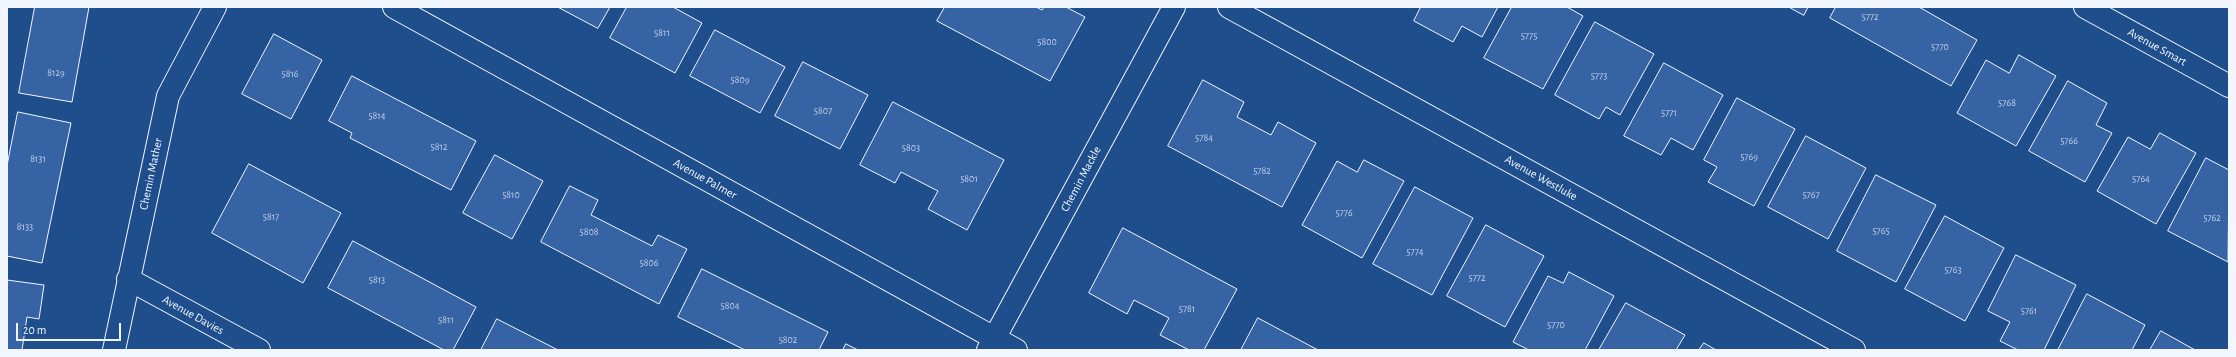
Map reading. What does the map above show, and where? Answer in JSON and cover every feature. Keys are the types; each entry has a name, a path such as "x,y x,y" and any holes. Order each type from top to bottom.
{"street":[{"name":"Chemin Mather","path":"114,350 168,96 215,7"},
{"name":"Avenue Palmer","path":"394,7 992,344 1016,350"},
{"name":"Chemin Mackle","path":"992,344 1174,7"},
{"name":"Avenue Westluke","path":"1229,7 1854,350"},
{"name":"Avenue Smart","path":"2085,7 2229,86"},
{"name":"Avenue Davies","path":"128,279 259,350"}],"building":[{"path":"35,7 89,7 72,102 19,93"},
{"path":"558,7 610,7 598,28"},
{"path":"627,7 673,7 702,23 675,73 610,38"},
{"path":"945,7 1036,7 1042,10 1044,7 1066,7 1085,17 1050,81 937,21"},
{"path":"1421,7 1498,7 1482,37 1462,26 1453,42 1414,21"},
{"path":"1512,7 1567,7 1583,16 1543,89 1484,58"},
{"path":"1789,7 1808,7 1804,15"},
{"path":"1836,7 1919,7 1977,40 1951,86 1830,18"},
{"path":"1595,22 1654,54 1620,115 1606,107 1599,119 1555,95"},
{"path":"715,30 785,67 760,113 690,76"},
{"path":"274,34 322,60 291,119 242,94"},
{"path":"2019,55 2056,76 2016,146 1957,113 1986,60 2009,73"},
{"path":"803,62 868,95 840,149 775,116"},
{"path":"1664,63 1723,95 1693,150 1671,138 1661,155 1624,136"},
{"path":"352,76 476,141 451,190 350,138 352,133 329,121"},
{"path":"1203,80 1244,102 1237,117 1271,135 1278,122 1316,143 1282,207 1168,146"},
{"path":"2068,81 2107,103 2096,125 2112,133 2085,182 2029,151"},
{"path":"1737,98 1795,129 1754,206 1708,182 1717,167 1704,160"},
{"path":"893,102 1004,160 967,230 928,209 938,191 901,172 895,183 860,165"},
{"path":"18,112 71,123 42,263 7,256 7,166"},
{"path":"2160,133 2196,153 2156,224 2097,191 2128,137 2150,149"},
{"path":"1806,136 1866,168 1828,239 1768,207"},
{"path":"495,155 543,181 512,239 463,213"},
{"path":"2206,158 2229,170 2228,262 2168,231"},
{"path":"1364,160 1404,181 1362,258 1302,225 1337,161 1357,172"},
{"path":"249,164 341,213 303,283 212,233"},
{"path":"1876,175 1936,205 1896,282 1837,251"},
{"path":"570,186 598,200 591,215 652,246 658,235 687,249 659,304 541,242"},
{"path":"1415,187 1473,218 1432,295 1373,264"},
{"path":"1945,216 2004,248 1965,321 1905,289"},
{"path":"1486,225 1544,256 1505,327 1447,296"},
{"path":"1123,228 1237,289 1204,350 1189,350 1160,335 1169,318 1134,300 1127,314 1089,293"},
{"path":"353,241 476,307 453,350 444,350 328,288"},
{"path":"2016,255 2076,285 2044,350 2018,350 2000,341 2010,322 1988,311"},
{"path":"702,269 828,332 819,350 745,350 678,317"},
{"path":"1569,272 1614,296 1585,350 1529,350 1513,342 1548,276 1563,283"},
{"path":"7,280 44,285 39,319 27,317 22,350 7,350"},
{"path":"2087,294 2145,325 2132,350 2058,350"},
{"path":"1626,303 1685,335 1676,350 1599,350"},
{"path":"1258,318 1318,350 1241,350"},
{"path":"497,319 558,350 481,350"},
{"path":"2161,331 2195,350 2150,350"},
{"path":"1704,343 1716,350 1699,350"},
{"path":"846,344 858,350 843,350"}]}
